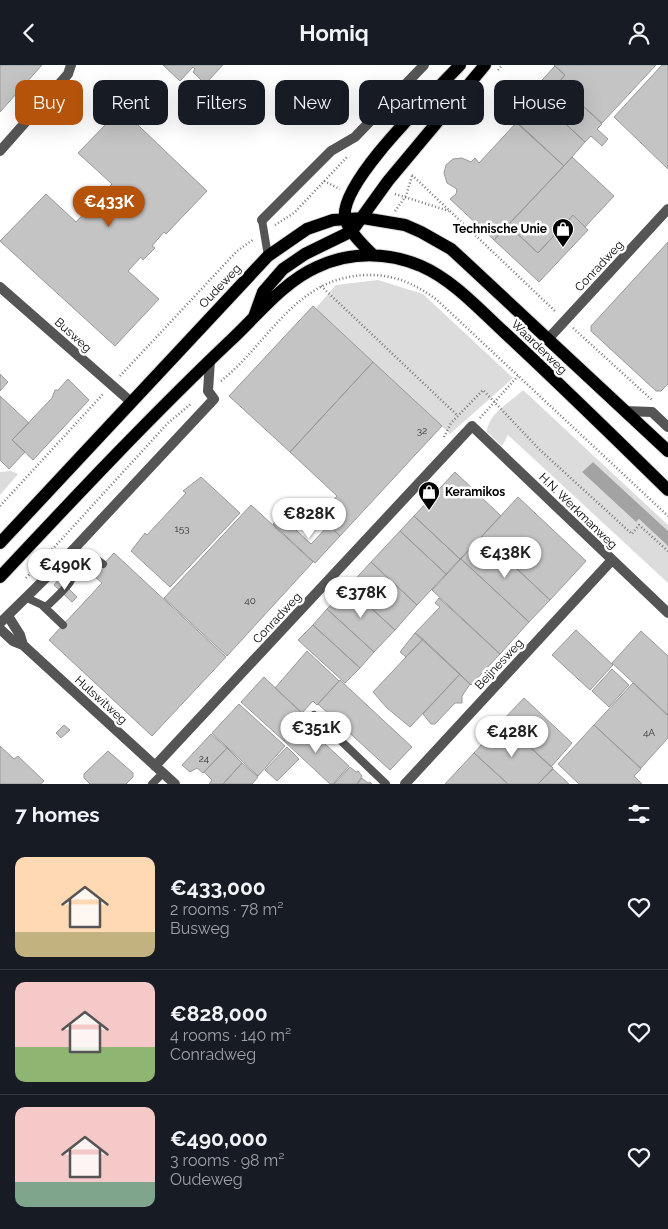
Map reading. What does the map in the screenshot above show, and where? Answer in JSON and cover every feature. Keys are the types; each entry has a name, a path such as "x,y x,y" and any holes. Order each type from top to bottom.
{"main road":[{"path":"372,254 352,231 345,218 347,202 369,165 460,65"},
{"path":"253,319 264,292 283,269 305,254 352,231 388,181 485,65"},
{"name":"Waarderweg","path":"345,218 363,218 405,225 451,249 668,451"},
{"name":"Oudeweg","path":"0,543 130,401 268,256 307,229 321,223 345,218"},
{"path":"0,577 156,411 301,276 312,269 338,259 372,254"},
{"name":"Waarderweg","path":"372,254 420,266 449,283 520,347 668,490"}],"street":[{"path":"0,151 68,74 71,65"},
{"path":"262,220 331,151 355,137 424,65"},
{"name":"Conradweg","path":"548,339 668,209"},
{"name":"Busweg","path":"0,287 130,401"},
{"path":"4,620 27,598 214,399 208,391 210,360"},
{"path":"625,411 652,412 668,427"},
{"name":"Conradweg","path":"159,770 472,427"},
{"name":"H.N. Werkmanweg","path":"472,427 668,613"},
{"name":"Beijnesweg","path":"405,784 612,560"},
{"name":"Hulswitweg","path":"4,620 20,635 23,645"},
{"name":"Hulswitweg","path":"0,629 13,641 23,645 175,784"}],"lane":[{"path":"262,220 268,256"},
{"path":"45,608 70,582 74,571 87,558 93,557 103,564"},
{"path":"27,598 45,608 63,625"},
{"path":"314,715 386,784"},
{"path":"152,784 159,770"}],"path":[{"path":"0,506 237,251 294,213 349,155 355,137"},
{"path":"412,175 565,320 654,401"},
{"path":"406,196 451,212"},
{"path":"20,585 168,423 226,377 292,307 321,286 337,278 356,275 390,277 426,292 668,516"},
{"path":"321,286 458,416"},
{"path":"472,427 518,376"},
{"path":"452,447 443,440 451,423 483,389 540,450 632,533 639,525 668,551"}],"shaded area":[{"path":"378,280 423,294 513,378 450,434 315,309 336,285"},
{"path":"523,390 668,525 668,531 593,462 582,472 636,522 639,519 668,546 668,583 508,435 502,446 487,432 488,426 495,414"},
{"path":"593,462 668,531 668,546 639,519 636,522 582,472"},
{"path":"11,471 18,474 0,495 0,472"}],"building":[{"path":"0,65 42,65 29,80 15,80 15,95 0,112"},
{"path":"163,65 223,65 209,80 201,80 193,72 195,69 193,67 179,80"},
{"path":"554,65 656,65 602,123 584,107 584,80 561,80 565,75"},
{"path":"662,65 668,65 668,169 614,117"},
{"path":"555,66 565,75 561,80 542,80"},
{"path":"584,107 602,124 597,129 608,139 602,146 591,136 585,142 567,125 584,125"},
{"path":"105,125 138,125 207,191 166,234 164,232 152,246 155,248 143,260 141,257 128,271 159,299 115,346 0,241 46,194 76,222 112,184 78,153"},
{"path":"514,125 520,125 564,166 494,240 450,199 456,194 457,189 447,183 444,173 446,165 453,159 462,158 471,162 475,158 479,163"},
{"path":"519,125 567,125 585,142 564,166"},
{"path":"572,157 614,196 585,227 573,215 538,253 508,225"},
{"path":"573,215 588,230 539,282 494,240 508,225 538,253"},
{"path":"668,242 668,384 661,391 656,391 591,331 591,326"},
{"path":"313,306 373,362 290,452 229,396"},
{"path":"373,362 442,426 340,536 319,516 337,496 290,452"},
{"path":"0,374 8,382 0,391"},
{"path":"68,379 89,400 33,460 12,440 52,398 55,390 58,390"},
{"path":"0,396 29,423 12,440 25,452 9,469 0,460"},
{"path":"455,472 501,516 460,559 414,516"},
{"path":"201,477 240,513 170,587 131,551 145,533 147,535 186,493 183,491"},
{"path":"518,497 586,561 550,600 482,536"},
{"path":"251,505 313,562 227,656 164,598"},
{"path":"281,516 311,544 329,525 340,536 315,563 273,524"},
{"path":"414,516 460,559 446,574 400,531"},
{"path":"400,531 446,574 417,605 371,562"},
{"path":"482,536 550,600 529,622 461,559"},
{"path":"114,553 226,657 152,736 49,640 102,583 93,575"},
{"path":"461,559 529,622 500,654 432,590"},
{"path":"371,562 417,605 395,630 348,587"},
{"path":"59,579 77,597 72,602 54,585"},
{"path":"348,587 395,630 374,652 327,609"},
{"path":"439,598 500,654 471,685 415,633 440,607 435,603"},
{"path":"327,609 374,652 360,668 313,625"},
{"path":"313,625 360,668 345,683 298,640"},
{"path":"576,630 613,665 590,690 552,655"},
{"path":"641,631 668,656 668,715 612,663"},
{"path":"415,633 423,639 406,657 400,652"},
{"path":"423,639 460,674 410,727 387,708 373,692"},
{"path":"307,651 339,681 317,705 313,701 302,713 275,688"},
{"path":"612,669 629,685 609,707 592,691"},
{"path":"460,674 470,684 462,696 462,703 455,703 435,724 431,724 423,714"},
{"path":"264,677 306,717 284,741 241,702"},
{"path":"340,680 412,747 390,770 318,704"},
{"path":"633,683 668,716 668,738 641,768 594,725"},
{"path":"524,698 572,743 551,767 502,721"},
{"path":"239,704 285,746 258,776 212,733"},
{"path":"502,721 553,768 538,784 508,784 474,753"},
{"path":"301,722 349,766 333,784 330,784 284,741"},
{"path":"64,725 70,730 61,738 56,733"},
{"path":"594,725 641,769 634,776 642,784 579,784 558,764"},
{"path":"211,734 227,748 203,773 197,768 190,772 182,765"},
{"path":"0,746 14,759 18,756 44,781 41,784 0,784"},
{"path":"287,747 299,759 277,781 265,770"},
{"path":"227,748 242,763 223,784 209,784 212,780 204,772"},
{"path":"108,751 133,773 133,777 126,784 90,784 84,778 84,774"},
{"path":"474,753 508,784 445,784"},
{"path":"242,763 258,777 252,784 223,784"},
{"path":"350,767 356,772 358,771 362,776 357,784 334,784"},
{"path":"553,769 569,784 538,784"},
{"path":"362,778 368,783 372,784 357,784"}],"place":[{"name":"Technische Unie","path":"563,248"},
{"name":"Keramikos","path":"429,511"}]}
